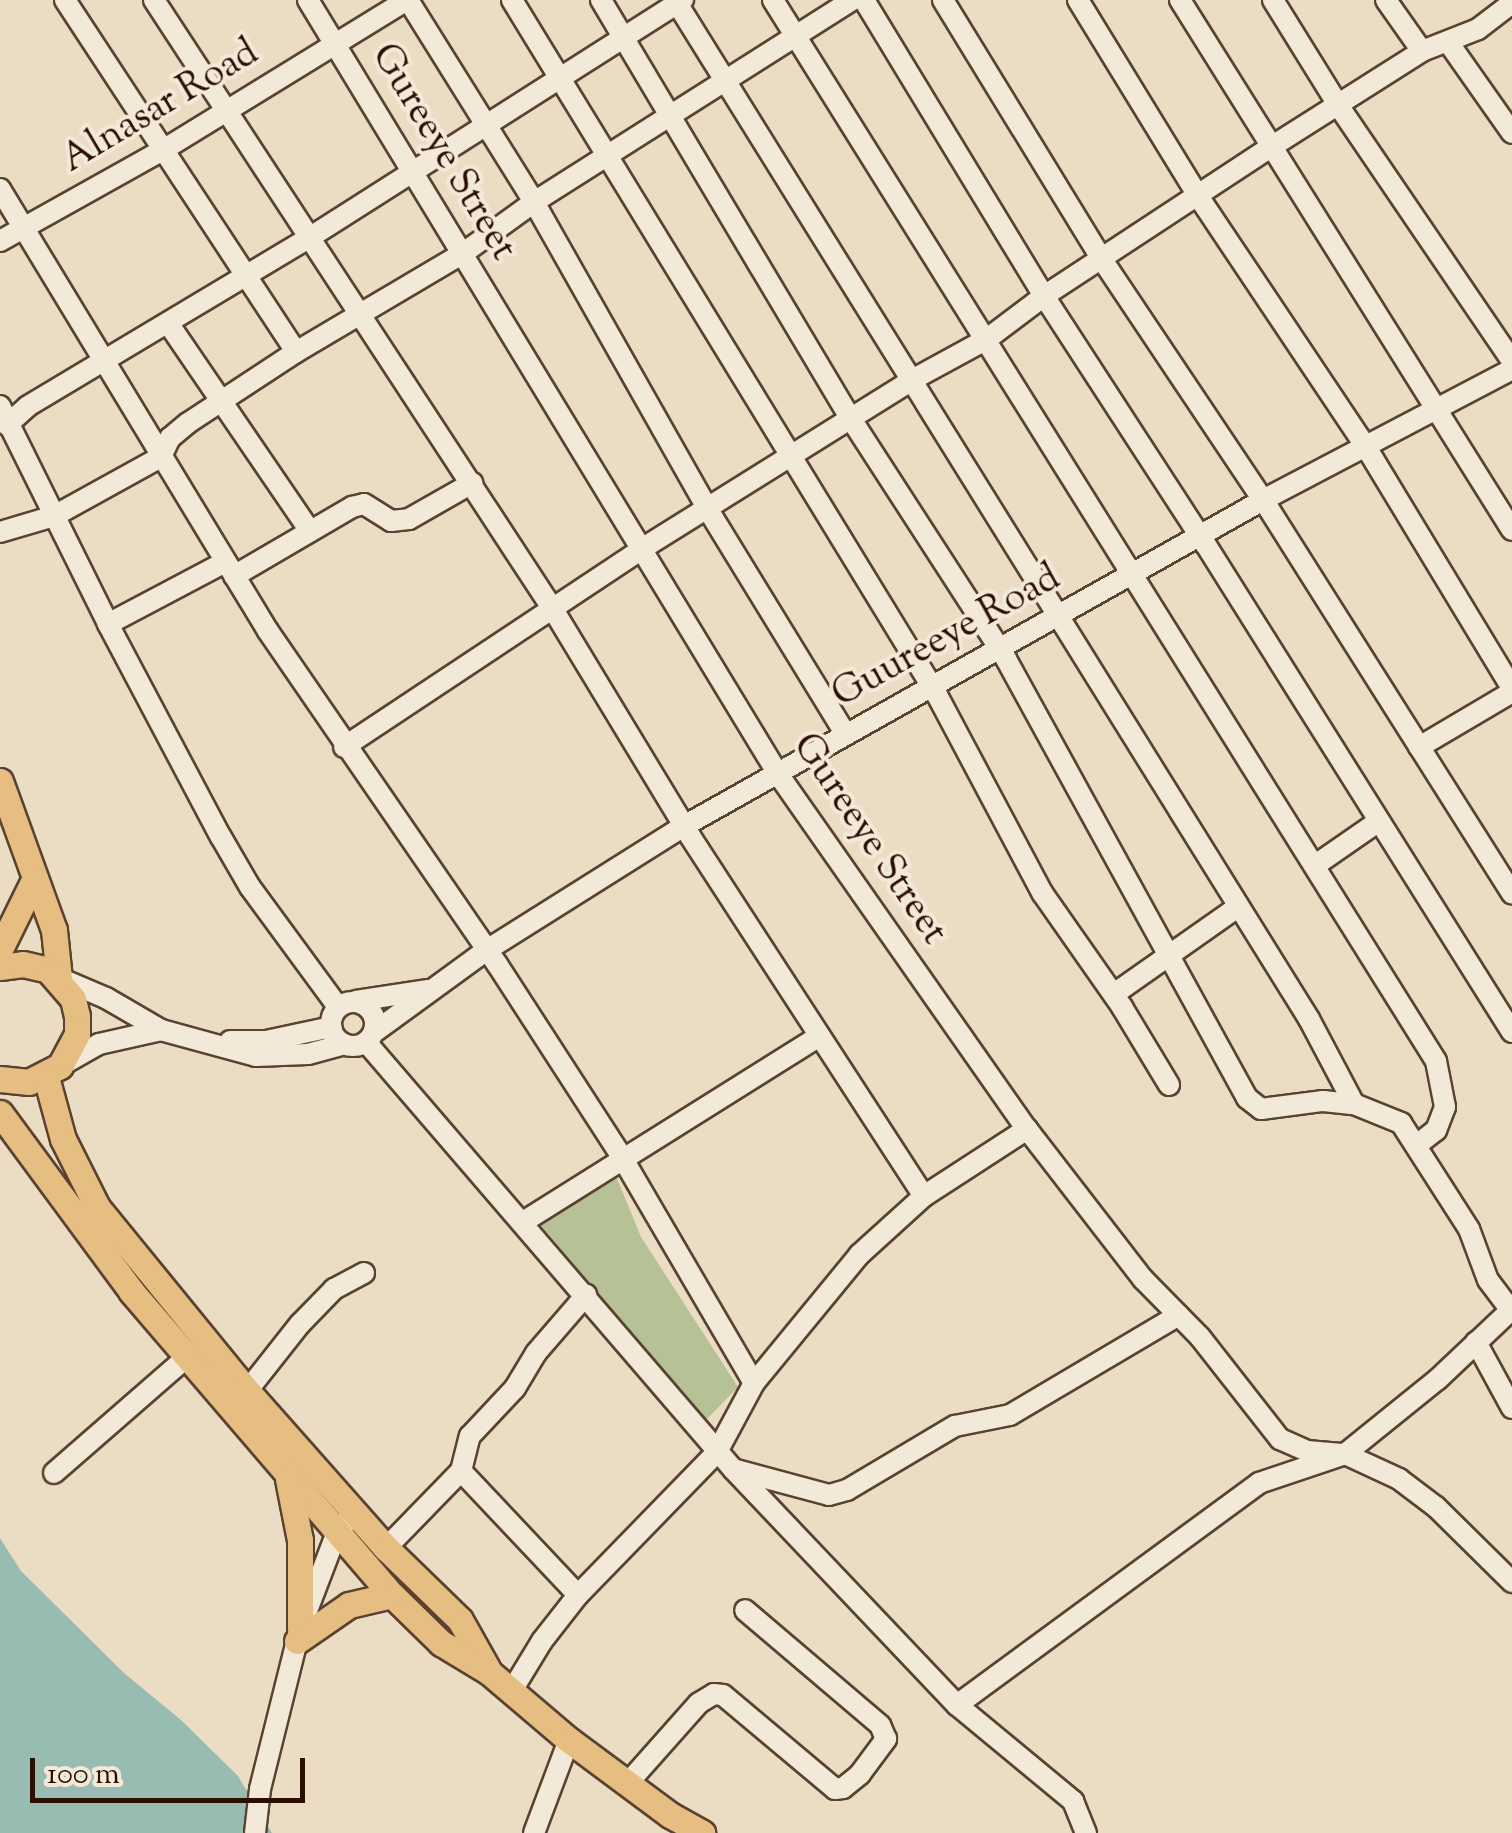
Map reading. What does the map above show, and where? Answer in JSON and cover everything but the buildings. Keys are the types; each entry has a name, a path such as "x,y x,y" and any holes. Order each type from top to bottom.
{"main road":[{"path":"0,781 54,930 59,978 78,1016 77,1034 52,1072 29,1082 0,1079"},
{"path":"0,949 35,878"},
{"path":"0,967 23,964 59,978"},
{"path":"52,1072 75,1170 97,1207 247,1391 386,1548 460,1620 489,1672"},
{"path":"0,1113 105,1258 392,1595 441,1643 489,1672 627,1784 702,1833"},
{"path":"287,1474 300,1540 299,1635"},
{"path":"299,1635 350,1605 392,1595"}],"street":[{"path":"65,0 296,352"},
{"path":"154,0 472,483 684,826 924,1196"},
{"name":"Gureeye Street","path":"308,0 778,774 1028,1129 1143,1279 1178,1315 1280,1439 1307,1451 1346,1454 1398,1480 1436,1507 1512,1582"},
{"path":"408,0 534,202 708,508 846,735"},
{"name":"Alnasar Road","path":"0,241 163,150 408,0"},
{"path":"512,0 932,686 1042,894 1114,994 1169,1085"},
{"path":"601,0 851,419 999,649 1172,956 1247,1098 1261,1109 1323,1101 1354,1104 1401,1124 1468,1229 1488,1280 1512,1309 1346,1454 1260,1483 958,1705"},
{"path":"773,0 1317,864 1436,1061 1445,1107 1436,1130 1417,1145"},
{"path":"0,532 54,516 161,457 170,438 220,402 296,352 462,254 534,202 852,0"},
{"path":"864,0 1044,296 1200,535 1512,1032"},
{"path":"943,0 1101,258 1263,500 1512,894"},
{"path":"1078,0 1198,196 1366,447 1512,690 1419,747"},
{"path":"1180,0 1512,530"},
{"path":"1273,0 1338,104 1512,361"},
{"path":"1386,0 1422,51"},
{"path":"1086,1833 1073,1801 958,1705 717,1452 352,1026 250,887 108,624 4,415 28,406 312,236 679,1 910,382 1060,614 1309,1020 1354,1104"},
{"path":"344,747 554,611 640,550 910,382 987,339 1044,296 1271,146 1422,51 1478,29 1512,3"},
{"path":"1448,42 1512,133"},
{"path":"0,189 230,569 344,747 486,950 624,1159 754,1383"},
{"path":"168,323 310,531"},
{"name":"Guureeye Road","path":"352,1026 430,989 684,826 1263,500 1512,369"},
{"path":"108,624 364,504 384,520 409,519 472,483"},
{"path":"1317,864 1379,821"},
{"path":"1114,994 1238,907"},
{"path":"59,978 106,998 161,1030 214,1042 266,1041 352,1026 430,989"},
{"path":"52,1072 100,1044 161,1030"},
{"path":"523,1222 820,1036"},
{"path":"510,1692 578,1596 717,1452 754,1383 860,1255 924,1196 1028,1129"},
{"path":"247,1391 334,1289 364,1273"},
{"path":"386,1548 461,1470 470,1436 515,1388 536,1353 586,1296"},
{"path":"733,1469 829,1495 847,1490 955,1426 1010,1415 1178,1315"},
{"path":"1476,1342 1512,1408"},
{"path":"54,1473 187,1358"},
{"path":"461,1470 578,1596"},
{"path":"255,1833 260,1789 299,1635 336,1532 355,1513"},
{"path":"627,1784 700,1703 714,1694 723,1695 835,1789 844,1788 860,1774 886,1739 880,1724 746,1610"},
{"path":"534,1833 569,1740"}],"green space":[{"path":"616,1176 641,1237 738,1387 705,1421 534,1217"}],"water":[{"path":"0,1538 21,1571 124,1673 181,1720 238,1776 272,1833 0,1833"}]}
